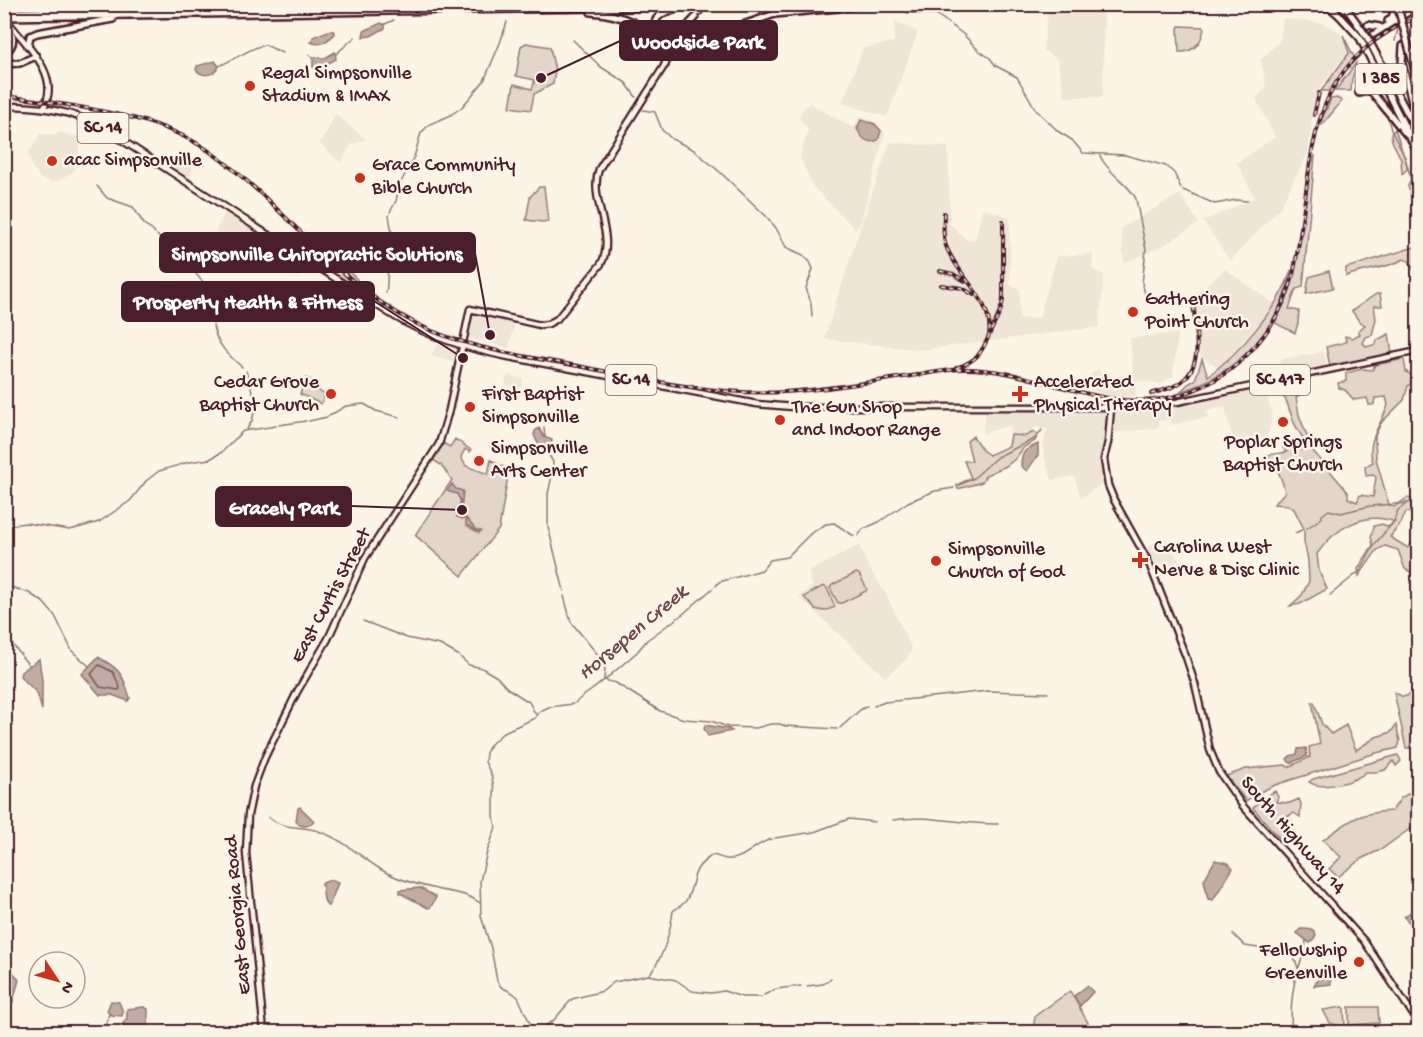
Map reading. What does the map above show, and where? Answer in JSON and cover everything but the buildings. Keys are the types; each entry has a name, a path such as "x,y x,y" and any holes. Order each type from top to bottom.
{"highway":[{"path":"5,18 21,4"},
{"path":"57,4 128,13"},
{"path":"5,18 542,4"},
{"path":"5,18 128,13 850,4"},
{"path":"669,57 685,45 775,14 873,4"},
{"path":"1242,4 1304,10 1326,9 1342,5"},
{"name":"I 385","path":"1326,4 1360,38 1418,150"},
{"path":"1391,4 1394,12 1392,17 1373,33 1419,6"},
{"path":"1399,4 1419,85"},
{"name":"I 385","path":"1342,5 1367,37 1419,133"},
{"path":"690,7 663,12 654,22 655,29 662,37 669,39 677,35 697,15"},
{"path":"562,9 607,13 622,17 660,41 667,50 665,65"},
{"path":"28,46 30,36 37,33 128,13"},
{"path":"4,54 10,48 14,37 5,18"},
{"path":"1368,25 1380,27"},
{"path":"660,41 678,44"},
{"path":"1403,46 1402,64 1419,123"},
{"path":"4,64 20,63 36,56"},
{"path":"1394,56 1402,64"},
{"path":"1366,85 1395,117 1418,150"},
{"path":"1359,93 1368,91 1373,93"}],"main road":[{"path":"665,65 704,4"},
{"path":"5,18 36,56 45,74 48,93 44,107"},
{"name":"East Curtis Street","path":"296,696 328,639 364,558 437,449 449,412 470,309 537,325 548,324 557,319 601,264 605,255 605,239 596,188 599,169 665,65"},
{"name":"SC 14","path":"4,106 44,107 74,114 100,126 392,315 411,326 463,346 558,367 778,407 1112,408"},
{"name":"SC 417","path":"1112,408 1170,404 1419,351"},
{"name":"South Highway 14","path":"1112,408 1104,459 1108,485 1143,550 1194,678 1212,758 1226,784 1242,805 1359,935 1419,1022"},
{"name":"East Georgia Road","path":"264,1032 247,863 246,831 251,797 258,776 296,696"}],"shaded area":[{"path":"1104,8 1103,97 1065,97 1057,59 1043,50 1048,9"},
{"path":"1283,18 1323,23 1339,31 1348,52 1315,94 1308,153 1279,209 1230,261 1203,221 1255,198 1237,163 1275,137 1256,99 1266,87 1261,59 1280,41"},
{"path":"895,21 918,32 887,117 842,103 863,48 894,42"},
{"path":"1179,26 1204,27 1197,45 1184,52 1179,52"},
{"path":"1343,35 1354,57 1329,91 1321,91 1349,53"},
{"path":"526,43 550,47 555,70 553,84 534,94 531,110 510,107 514,84 532,89 535,80 516,76 521,46"},
{"path":"1356,63 1351,91 1335,91"},
{"path":"1337,98 1342,101 1322,125 1320,124 1331,99"},
{"path":"809,103 853,128 860,117 874,121 885,133 860,225 855,229 813,187 800,157 808,131 799,118 800,113"},
{"path":"335,114 366,139 351,145 341,163 319,143"},
{"path":"1395,129 1408,168 1402,174 1401,159 1392,141 1391,134"},
{"path":"60,132 82,138 75,168 73,172 60,180 52,182 41,179 33,169 28,154 40,134 55,135"},
{"path":"890,142 948,147 950,224 967,240 976,238 982,208 1010,217 1010,285 1020,289 1019,319 1039,318 1057,256 1093,254 1092,269 1104,275 1099,327 920,350 824,339"},
{"path":"1315,155 1303,287 1296,289 1289,309 1299,311 1295,333 1275,323 1289,294 1311,164"},
{"path":"177,158 187,164 190,158 194,159 190,180 171,168"},
{"path":"1413,180 1416,187 1418,222 1408,186"},
{"path":"539,187 544,187 548,221 526,220 530,197"},
{"path":"1180,194 1199,223 1161,247 1124,263 1121,228"},
{"path":"226,212 303,262 297,278 254,250 256,246 249,241 247,244 240,240 231,240 221,256 207,247"},
{"path":"315,241 357,279 357,283 314,244"},
{"path":"312,246 355,285 354,287 311,259"},
{"path":"1418,246 1418,269 1413,269 1409,261 1404,259 1390,265 1346,276 1346,268"},
{"path":"1225,269 1276,305 1219,368 1201,356 1188,300"},
{"path":"1291,270 1277,312 1253,347 1220,373 1180,392 1195,380 1202,359 1208,376 1245,343 1278,299"},
{"path":"1329,271 1333,288 1306,294 1309,277"},
{"path":"1376,294 1380,294 1382,306 1374,306 1376,319 1372,335 1366,337 1363,343 1367,347 1376,344 1377,340 1389,334 1392,354 1330,366 1326,347 1346,342 1345,336 1352,338 1360,334 1358,331 1365,325 1352,311"},
{"path":"472,312 515,322 509,348 467,338"},
{"path":"1178,333 1173,376 1161,384 1134,380 1130,338"},
{"path":"440,340 460,347 456,363 431,356"},
{"path":"1324,352 1327,367 1258,381 1282,359"},
{"path":"1404,359 1406,372 1412,375 1411,383 1404,400 1381,423 1375,436 1376,459 1389,505 1394,507 1407,498 1418,500 1418,514 1406,512 1390,537 1408,548 1416,538 1415,528 1418,525 1418,570 1412,573 1405,569 1398,550 1385,546 1377,550 1359,576 1358,569 1373,545 1371,537 1374,526 1382,524 1389,527 1395,522 1372,518 1361,520 1341,530 1317,554 1319,571 1327,589 1300,604 1290,606 1302,595 1309,581 1304,529 1294,509 1287,505 1274,504 1285,492 1282,480 1267,455 1287,452 1283,448 1284,439 1303,446 1293,451 1305,449 1305,442 1294,423 1286,400 1275,388 1307,379 1308,390 1296,397 1299,415 1313,451 1348,492 1348,498 1357,502 1360,495 1373,497 1376,477 1366,476 1365,467 1373,462 1371,447 1375,433 1388,405 1386,397 1375,398 1372,405 1369,405 1367,398 1354,400 1345,390 1339,388 1338,383 1346,381 1346,373 1363,369 1372,370 1375,365"},
{"path":"1098,369 1110,385 1136,383 1136,396 1113,398 1077,385"},
{"path":"507,375 523,379 521,388 505,385"},
{"path":"306,378 316,383 313,387 325,395 321,404 300,394"},
{"path":"1264,388 1272,413 1269,433 1251,446 1237,444 1232,436 1225,407 1207,410 1208,417 1171,425 1171,420 1159,421 1159,428 1111,433 1107,436 1104,483 1081,498 1074,476 1052,480 1043,453 1048,429 1034,428 1034,432 1026,436 1011,435 1010,425 982,434 986,410 1130,410"},
{"path":"1034,432 1037,435 1035,441 1024,447 1006,466 986,475 982,482 958,489 957,485 971,478 964,461 972,461 967,441 973,436 982,450 989,455 1009,446 1011,435 1026,436"},
{"path":"455,439 471,450 470,452 465,449 461,457 466,466 488,474 491,460 509,470 499,529 462,576 415,535 452,480 441,465 433,460 443,443 450,447"},
{"path":"1165,538 1179,561 1156,574 1146,549"},
{"path":"859,545 868,566 886,594 912,650 906,660 885,677 799,597 813,586 808,572"},
{"path":"856,573 859,574 866,591 838,603 830,588"},
{"path":"823,586 827,588 835,607 824,611 815,609 804,597"},
{"path":"1394,692 1403,697 1415,693 1418,748 1406,748"},
{"path":"1312,702 1314,702 1322,724 1331,734 1346,725 1356,750 1376,737 1391,732 1396,725 1400,741 1398,748 1275,785 1246,801 1226,776 1246,769 1285,765 1289,767 1310,757 1309,747 1320,744"},
{"path":"1398,755 1401,761 1396,766 1393,761 1385,770 1366,772 1347,782 1322,786 1309,782 1313,779"},
{"path":"1414,790 1418,798 1418,829 1410,829 1382,849 1361,859 1338,877 1329,869 1341,857 1323,840 1354,819 1371,813 1392,811 1401,798"},
{"path":"1275,791 1278,797 1276,802 1290,803 1299,799 1301,804 1300,817 1294,813 1288,816 1292,822 1286,828 1281,840 1253,808 1260,800"},
{"path":"1070,991 1091,1028 1090,1032 1033,1032 1035,1016"},
{"path":"1349,1007 1378,1007 1379,1023 1349,1025"},
{"path":"1344,1008 1345,1028 1330,1023 1323,1010"},
{"path":"979,1026 987,1029 988,1032 947,1032"}],"water":[{"path":"381,23 385,25 385,28 371,36 363,37 364,31"},
{"path":"334,31 335,34 321,43 311,42 313,37"},
{"path":"335,52 336,59 317,69 313,67 313,57 325,58"},
{"path":"215,61 219,66 212,73 206,75 196,70 197,66"},
{"path":"861,120 875,124 881,131 878,140 871,142 863,138 857,129"},
{"path":"539,428 544,437 552,440 551,447 539,446 534,435"},
{"path":"1038,444 1038,455 1027,471 1021,466 1023,454 1027,449"},
{"path":"452,484 456,489 463,491 461,512 476,530 481,531 479,533 466,525 466,520 457,517 457,508 461,502 457,494 447,491"},
{"path":"98,657 120,673 130,698 128,701 112,695 100,695 82,674"},
{"path":"39,659 42,710 37,693 20,676 21,672"},
{"path":"705,725 732,731 708,736 704,729"},
{"path":"1306,748 1307,756 1289,762 1287,759 1297,754 1298,749"},
{"path":"300,807 314,821 310,825 303,826 296,821"},
{"path":"1215,860 1228,863 1233,868 1213,900 1208,899 1204,880"},
{"path":"331,880 338,883 329,906 327,906 322,883"},
{"path":"420,888 436,897 431,907 428,908 400,893 400,890"},
{"path":"1416,908 1418,916 1412,925 1404,917"},
{"path":"1300,929 1313,931 1316,935 1313,941 1310,943 1297,933"},
{"path":"1329,966 1331,984 1314,986 1314,985"},
{"path":"12,971 19,980 11,1008 5,1018 5,977"},
{"path":"1087,986 1093,992 1080,1006 1074,996"},
{"path":"111,1001 119,1002 123,1012 122,1016 111,1015 107,1011"},
{"path":"144,1007 148,1009 148,1029 138,1033 122,1025 127,1018 127,1009"}],"waterway":[{"path":"907,13 936,14 963,34 996,66 1017,77 1036,110 1059,132 1072,140 1083,153 1125,155 1166,166 1174,173 1181,188"},
{"path":"385,24 394,20"},
{"path":"390,212 396,201 399,186 414,157 421,133 430,124 461,108 484,81 507,22"},
{"path":"1395,41 1398,29"},
{"path":"336,54 355,37"},
{"path":"573,40 601,67 626,83 636,97"},
{"path":"219,66 261,45 283,53"},
{"path":"309,54 313,57"},
{"path":"643,110 655,112 662,130 672,139 694,150 721,173 766,216 776,228 786,247 803,255 810,262 813,269 806,288 811,303 812,317"},
{"path":"1389,122 1405,157 1418,207"},
{"path":"1100,156 1136,199 1146,250 1142,283 1147,300 1150,302"},
{"path":"97,186 107,198 133,207 144,224 155,233"},
{"path":"1183,190 1215,204 1236,200 1248,201"},
{"path":"386,293 389,244 392,233 389,215"},
{"path":"157,235 171,249"},
{"path":"177,256 187,263 211,292"},
{"path":"212,297 213,324"},
{"path":"213,326 217,339 224,349 242,367"},
{"path":"246,371 255,401"},
{"path":"309,421 327,417 346,406 364,404 376,411 399,417"},
{"path":"247,429 252,421 256,405"},
{"path":"279,425 306,421"},
{"path":"4,526 26,523 70,530 99,522 130,501 146,481 159,471 189,462 210,459 222,452 243,431 276,426"},
{"path":"544,427 545,438"},
{"name":"Horsepen Creek","path":"957,486 974,478 997,457 1036,438 1042,430"},
{"path":"547,452 553,462 548,494 548,527 564,591"},
{"name":"Horsepen Creek","path":"858,536 863,529 879,522 908,502 935,491 954,488"},
{"path":"4,490 9,511 7,524"},
{"path":"1307,528 1329,510 1341,513 1370,506 1418,502"},
{"path":"1330,595 1361,570 1375,544 1394,521 1398,510 1407,504"},
{"name":"Horsepen Creek","path":"716,586 719,582 762,570 770,560 787,557 810,534 826,524 834,523 854,536"},
{"path":"1295,533 1304,529"},
{"path":"5,585 29,593 43,602 55,616 72,651 89,666"},
{"name":"Horsepen Creek","path":"606,679 637,652 647,640 683,614 713,588"},
{"path":"564,596 571,622 603,661 604,679"},
{"path":"363,621 407,638 440,645 458,655 469,665 482,668 497,677 507,688 529,702 536,715"},
{"path":"4,634 21,655"},
{"path":"22,657 29,665"},
{"path":"604,680 616,683 660,711 684,719 711,721 728,727 756,728 780,724 837,729"},
{"name":"Horsepen Creek","path":"575,703 604,680"},
{"path":"874,706 885,702 988,691 1048,693"},
{"name":"Horsepen Creek","path":"534,1032 518,997 501,987 497,981 491,948 481,916 480,881 496,827 494,788 485,762 486,753 490,745 504,732 535,718 540,711 549,707 573,704"},
{"path":"840,728 867,706"},
{"path":"268,817 281,825 314,830 329,835 380,869 398,878 463,895 480,903"},
{"path":"893,820 919,818 998,824"},
{"path":"775,838 814,832 849,819 875,822"},
{"path":"649,975 665,945 673,911 687,899 700,865 713,855 725,859 739,857 772,839"},
{"path":"1233,934 1245,946 1258,948"},
{"path":"1292,1032 1291,1010 1294,987 1306,940"},
{"path":"1262,948 1289,952 1298,968"},
{"path":"536,1032 553,1021 572,999 603,991 614,982 648,975 676,980 692,991 711,993 724,991 742,997 761,997"},
{"path":"807,986 823,984 831,979"},
{"path":"764,995 776,989 801,986"},
{"path":"105,1032 109,1013"}],"railway":[{"path":"4,96 127,116 182,135 216,156 243,178 344,273 371,295 400,315 432,331 467,343 654,381 706,389 758,393 814,390 961,369 988,370 1093,395 1119,400 1146,401 1172,397 1193,390 1230,370 1246,356 1273,322 1291,283 1317,129 1329,96 1348,65 1377,39 1418,17"},
{"path":"1314,115 1319,93"},
{"path":"944,213 946,246 986,311 989,335"},
{"path":"956,368 970,362 979,354 1001,308 1003,221"},
{"path":"940,271 953,274 965,281"},
{"path":"941,285 962,288 974,295"},
{"path":"1151,394 1178,384 1187,377 1192,368 1197,346 1193,301"}],"place":[{"name":"Woodside Park","path":"541,78"},
{"name":"Regal Simpsonville Stadium & IMAX","path":"250,86"},
{"name":"acac Simpsonville","path":"52,161"},
{"name":"Grace Community Bible Church","path":"360,178"},
{"name":"Gathering Point Church","path":"1133,312"},
{"name":"Simpsonville Chiropractic Solutions","path":"490,335"},
{"name":"Prosperty Health & Fitness","path":"463,358"},
{"name":"Cedar Grove Baptist Church","path":"331,394"},
{"name":"Accelerated Physical THerapy","path":"1020,394"},
{"name":"First Baptist Simpsonville","path":"470,407"},
{"name":"The Gun Shop and Indoor Range","path":"780,420"},
{"name":"Poplar Springs Baptist Church","path":"1283,422"},
{"name":"Simpsonville Arts Center","path":"479,461"},
{"name":"Gracely Park","path":"462,510"},
{"name":"Carolina West Nerve & Disc Clinic","path":"1140,560"},
{"name":"Simpsonville Church of God","path":"936,561"},
{"name":"Fellowship Greenville","path":"1359,962"}]}
